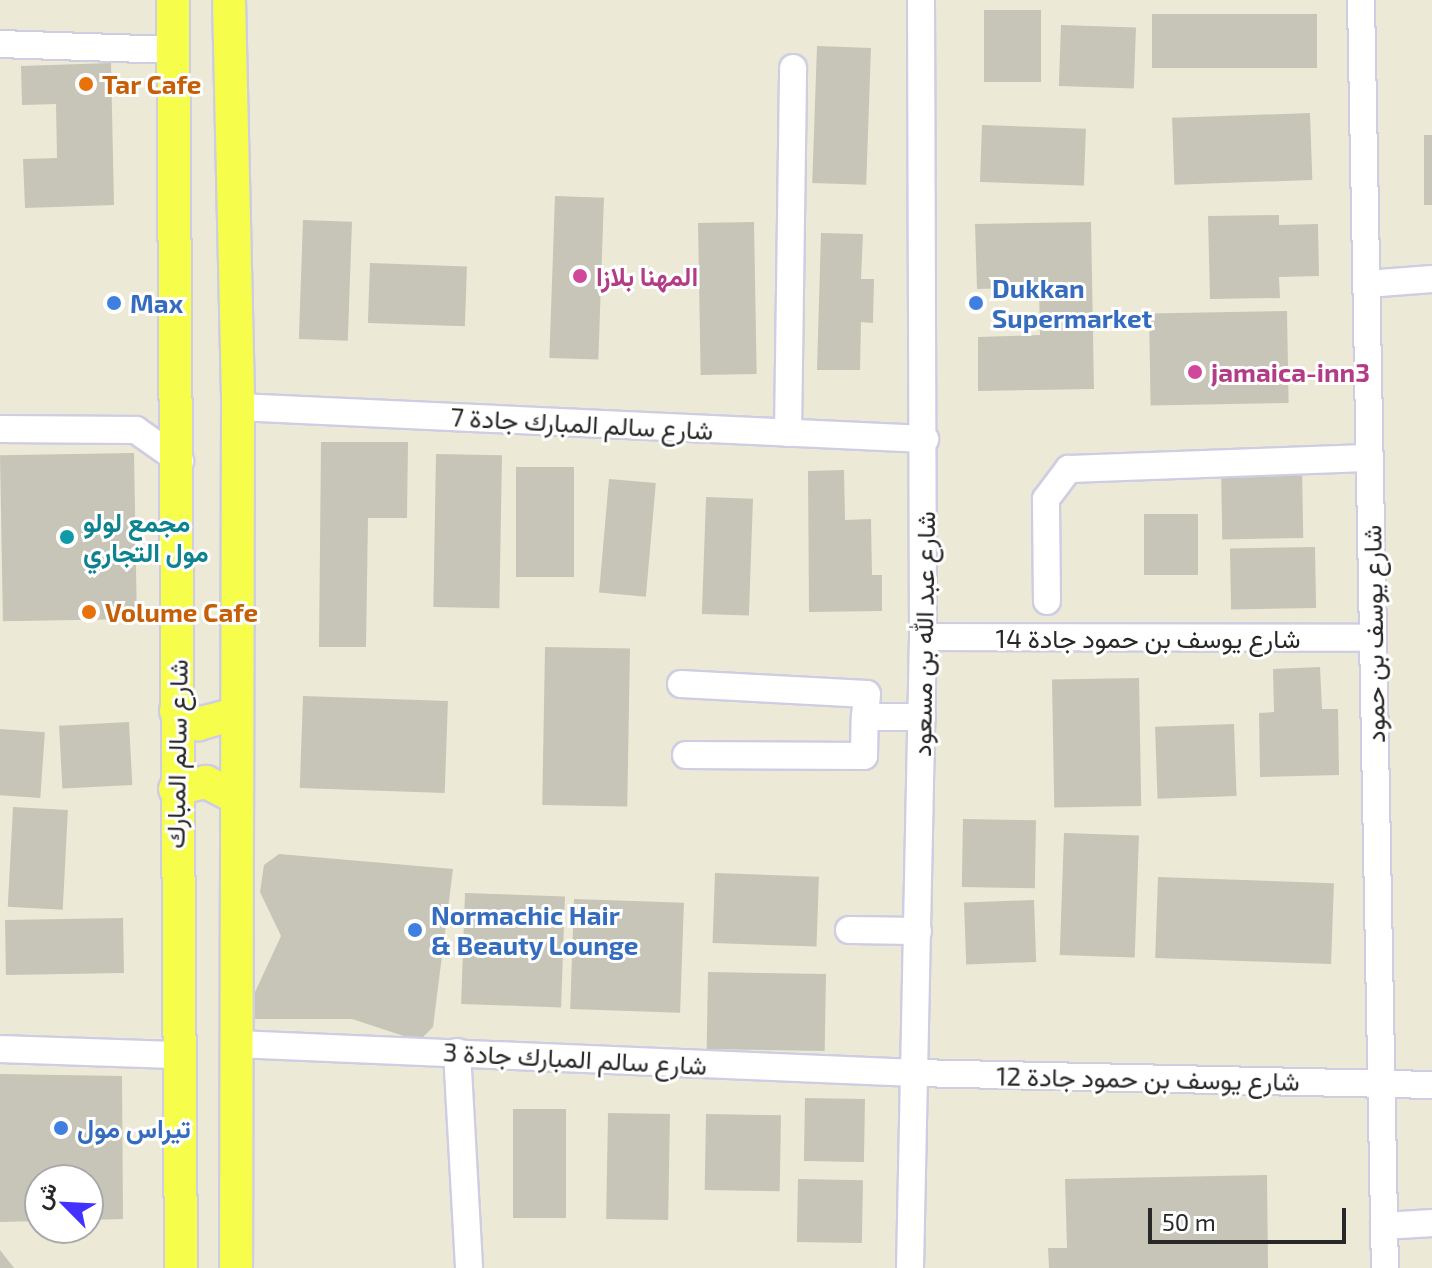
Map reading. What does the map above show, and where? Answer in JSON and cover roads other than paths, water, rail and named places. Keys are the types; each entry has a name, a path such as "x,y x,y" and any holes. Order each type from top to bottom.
{"main road":[{"name":"شارع سالم المبارك","path":"173,0 170,50 180,461 174,1055 181,1268"},
{"path":"229,0 238,407 236,1268"},
{"path":"176,711 198,724 235,714"},
{"path":"175,789 206,782 235,797"}],"street":[{"name":"شارع عبد الله بن مسعود","path":"910,1268 925,439 921,0"},
{"name":"شارع يوسف بن حمود","path":"1361,0 1367,458 1385,1268"},
{"path":"0,44 170,50"},
{"path":"788,433 793,68"},
{"path":"1367,284 1432,279"},
{"name":"شارع سالم المبارك جادة 7","path":"238,407 925,439"},
{"path":"0,429 136,430 180,461"},
{"path":"1047,601 1046,499 1069,469 1367,458"},
{"name":"شارع يوسف بن حمود جادة 14","path":"923,637 1373,638"},
{"path":"681,684 867,694 864,756 686,755"},
{"path":"865,717 922,717"},
{"path":"849,930 918,931"},
{"name":"شارع سالم المبارك جادة 3","path":"236,1044 915,1073"},
{"path":"0,1049 174,1055"},
{"path":"457,1052 469,1268"},
{"name":"شارع يوسف بن حمود جادة 12","path":"915,1073 1432,1085"},
{"path":"1384,1226 1432,1223"}],"place":[{"name":"Tar Cafe","path":"86,84"},
{"name":"المهنا بلازا","path":"580,276"},
{"name":"Max","path":"114,303"},
{"name":"Dukkan Supermarket","path":"976,303"},
{"name":"jamaica-inn3","path":"1195,372"},
{"name":"مجمع لولو مول التجاري","path":"67,537"},
{"name":"Volume Cafe","path":"89,612"},
{"name":"Normachic Hair & Beauty Lounge","path":"415,930"},
{"name":"تيراس مول","path":"61,1128"}]}
